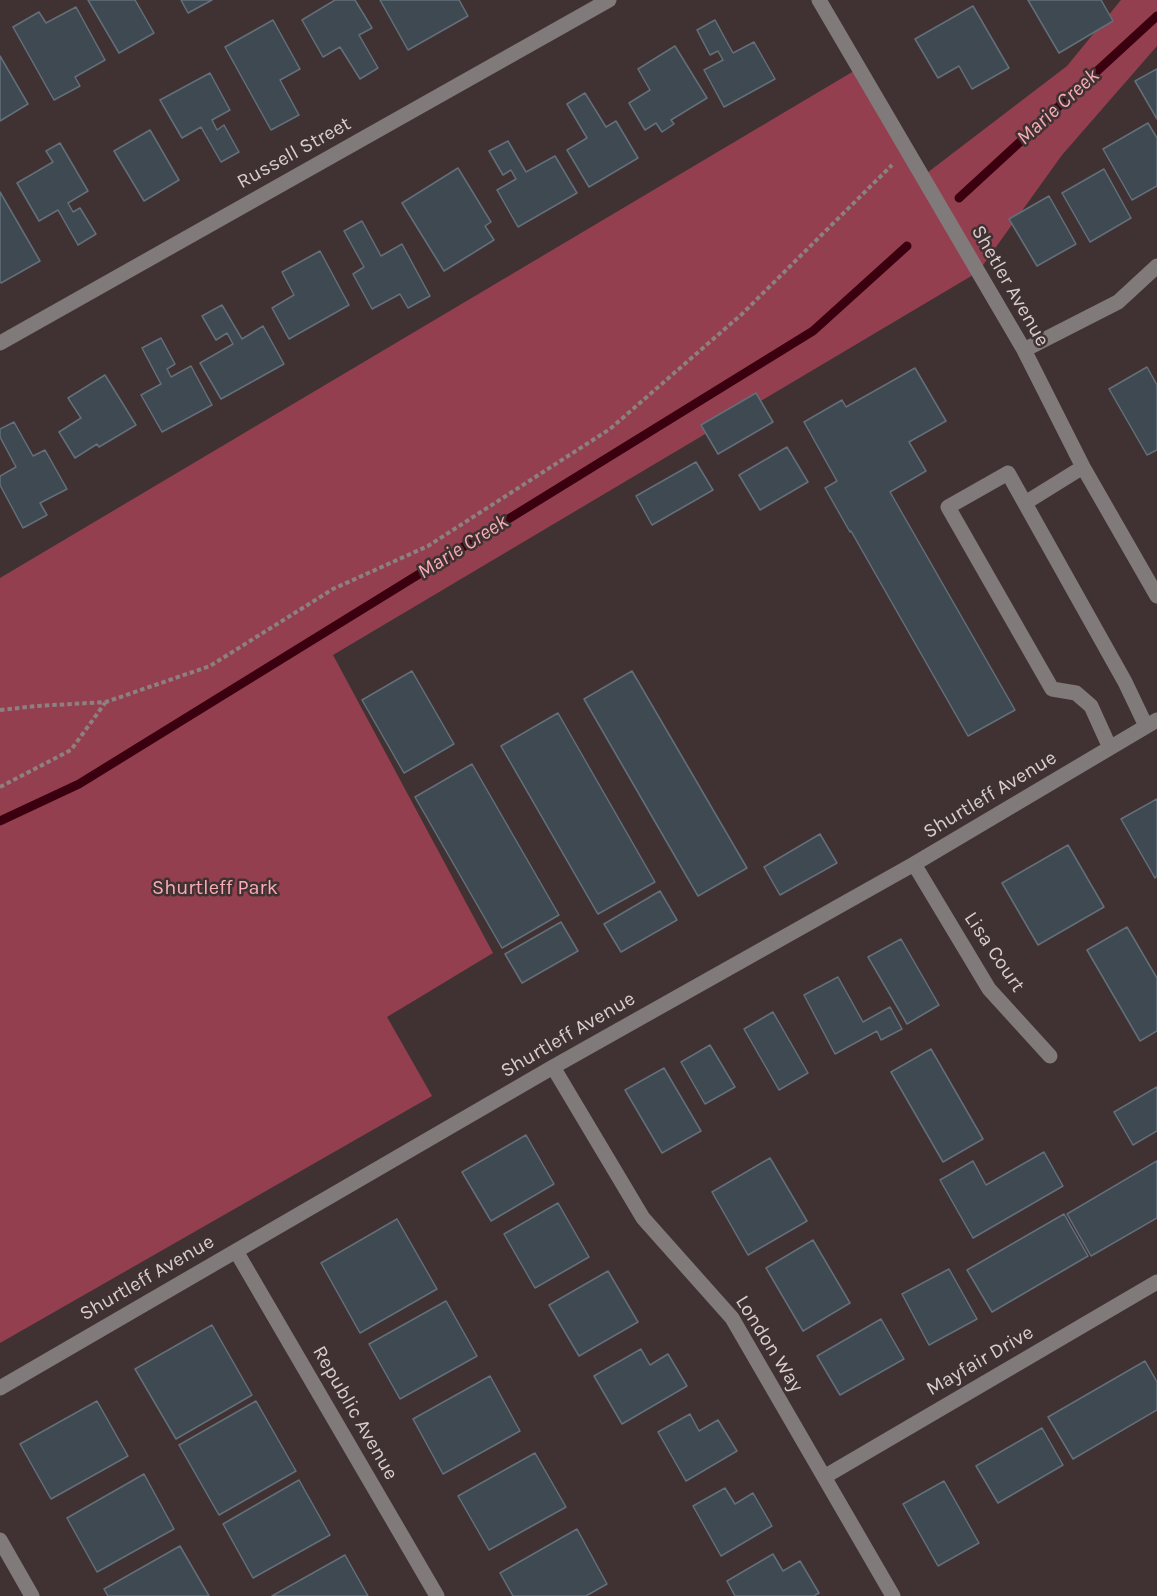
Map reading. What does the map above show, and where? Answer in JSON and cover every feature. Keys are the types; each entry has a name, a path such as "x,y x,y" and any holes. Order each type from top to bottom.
{"street":[{"name":"Russell Street","path":"0,343 609,0"},
{"name":"Shetler Avenue","path":"819,0 1024,350 1083,467 1157,596"},
{"path":"1024,350 1118,302 1157,266"},
{"path":"1025,503 1083,467"},
{"path":"1110,748 1091,706 1076,693 1052,689 948,507 1008,473 1125,682 1151,723"},
{"name":"Shurtleff Avenue","path":"0,1388 553,1066 914,864 1151,723"},
{"name":"Lisa Court","path":"914,864 989,989 1050,1056"},
{"name":"London Way","path":"553,1066 643,1218 732,1318 893,1596"},
{"name":"Republic Avenue","path":"236,1251 437,1596"},
{"name":"Mayfair Drive","path":"824,1477 1157,1282"},
{"path":"0,1540 32,1596"}],"path":[{"path":"0,710 106,702 210,666 333,589 428,546 610,429 742,314 907,150"},
{"path":"0,787 71,750 106,702"}],"green space":[{"name":"Shurtleff Park","path":"1121,0 1157,0 1157,46 1062,155 978,272 333,655 493,953 387,1017 432,1096 0,1343 0,578 859,68 923,176 1067,66"}],"building":[{"path":"88,0 135,0 154,33 119,53"},
{"path":"181,0 212,0 188,13"},
{"path":"335,0 355,0 372,28 359,35 378,68 360,79 340,47 323,57 302,20"},
{"path":"380,0 459,0 468,16 408,50"},
{"path":"1028,0 1101,0 1113,21 1059,53"},
{"path":"973,6 1009,68 972,89 959,66 938,78 915,39"},
{"path":"76,7 105,60 75,77 80,86 54,100 13,27 39,12 46,23"},
{"path":"273,20 300,69 280,80 299,115 271,130 225,47"},
{"path":"715,20 733,53 754,42 775,79 724,107 704,70 723,60 718,51 710,55 697,30"},
{"path":"675,46 707,98 671,120 674,124 662,132 656,123 645,130 629,103 650,90 638,69"},
{"path":"0,56 28,104 0,121"},
{"path":"1157,69 1157,119 1135,81"},
{"path":"210,73 230,110 212,120 217,130 224,125 239,152 221,162 201,127 182,138 160,100"},
{"path":"585,93 606,127 616,121 638,158 589,187 567,150 587,138 567,104"},
{"path":"1148,123 1157,138 1157,186 1132,200 1103,149"},
{"path":"150,130 179,180 144,201 114,151"},
{"path":"508,141 526,172 555,156 577,193 518,227 497,190 516,179 511,170 503,175 489,151"},
{"path":"60,143 88,191 68,203 73,212 80,208 96,234 78,245 58,210 39,221 17,183 53,162 46,151"},
{"path":"458,168 491,222 485,226 494,240 444,271 402,203"},
{"path":"1104,169 1131,218 1090,242 1062,193"},
{"path":"0,192 40,261 1,283 0,282"},
{"path":"1049,196 1076,244 1037,266 1009,219"},
{"path":"362,221 381,256 402,244 430,296 408,308 400,294 372,309 353,274 364,267 344,231"},
{"path":"320,251 349,305 289,339 272,308 294,295 282,272"},
{"path":"222,305 242,339 263,326 284,364 221,399 200,363 233,344 227,333 216,340 202,316"},
{"path":"161,338 175,364 167,369 171,377 191,366 212,405 162,432 141,395 161,384 142,348"},
{"path":"1147,367 1157,385 1157,450 1147,455 1109,389"},
{"path":"915,368 946,421 909,442 926,471 890,492 1015,710 968,736 825,488 837,481 804,422 842,400 846,407"},
{"path":"105,375 136,425 99,447 97,444 75,458 59,432 81,418 68,398"},
{"path":"756,393 773,422 718,454 701,425"},
{"path":"14,422 33,456 45,450 67,489 40,503 47,515 23,528 0,485 0,476 16,467 0,437 0,429"},
{"path":"787,447 808,482 760,510 739,475"},
{"path":"696,462 713,490 652,525 636,496"},
{"path":"412,671 454,744 404,773 362,700"},
{"path":"632,671 747,868 698,896 584,699"},
{"path":"558,713 655,882 598,914 501,746"},
{"path":"472,764 559,915 502,948 415,797"},
{"path":"1157,799 1157,876 1155,878 1121,819"},
{"path":"820,834 837,863 780,895 764,867"},
{"path":"1068,845 1104,907 1038,945 1002,883"},
{"path":"660,891 677,920 621,952 604,924"},
{"path":"561,922 578,951 522,983 505,954"},
{"path":"1127,927 1157,978 1157,1031 1140,1041 1087,950"},
{"path":"901,939 939,1005 907,1024 868,957"},
{"path":"838,977 863,1022 890,1007 902,1029 881,1040 877,1031 835,1054 804,995"},
{"path":"773,1012 808,1073 779,1090 744,1029"},
{"path":"710,1045 735,1087 705,1104 681,1062"},
{"path":"931,1049 983,1139 943,1162 891,1072"},
{"path":"664,1068 701,1131 662,1153 625,1090"},
{"path":"1157,1087 1157,1131 1133,1145 1114,1112"},
{"path":"526,1135 554,1184 491,1221 462,1172"},
{"path":"1044,1152 1063,1186 973,1238 940,1180 973,1161 986,1185"},
{"path":"770,1158 807,1221 748,1255 712,1192"},
{"path":"1157,1161 1157,1218 1091,1256 1067,1214"},
{"path":"558,1203 589,1257 535,1288 504,1234"},
{"path":"1064,1214 1088,1256 992,1312 967,1270"},
{"path":"397,1219 437,1289 360,1333 321,1263"},
{"path":"813,1240 850,1303 803,1331 766,1268"},
{"path":"949,1269 977,1319 929,1345 902,1294"},
{"path":"608,1271 638,1322 579,1356 549,1305"},
{"path":"446,1301 477,1356 400,1399 369,1344"},
{"path":"881,1319 904,1359 840,1395 817,1356"},
{"path":"212,1325 252,1395 176,1439 135,1369"},
{"path":"641,1349 650,1365 668,1354 687,1386 622,1424 594,1376"},
{"path":"1145,1361 1157,1382 1157,1410 1073,1459 1048,1417"},
{"path":"490,1376 520,1431 443,1474 413,1419"},
{"path":"97,1401 128,1456 51,1499 20,1444"},
{"path":"256,1401 296,1471 219,1515 179,1445"},
{"path":"690,1414 699,1431 718,1420 737,1451 686,1481 658,1432"},
{"path":"1042,1428 1063,1465 998,1503 976,1466"},
{"path":"535,1453 566,1507 489,1550 458,1496"},
{"path":"144,1474 174,1529 97,1572 67,1518"},
{"path":"299,1480 330,1535 253,1578 223,1524"},
{"path":"944,1481 979,1543 938,1566 903,1504"},
{"path":"725,1488 735,1504 753,1493 772,1526 721,1556 693,1506"},
{"path":"577,1529 607,1584 586,1596 513,1596 500,1573"},
{"path":"180,1546 209,1596 108,1596 104,1589"},
{"path":"773,1554 783,1571 800,1561 819,1593 814,1596 735,1596 727,1581"},
{"path":"345,1555 368,1596 272,1596"}],"waterway":[{"name":"Marie Creek","path":"959,198 1157,16"},
{"name":"Marie Creek","path":"0,821 79,784 813,331 907,246"}]}
